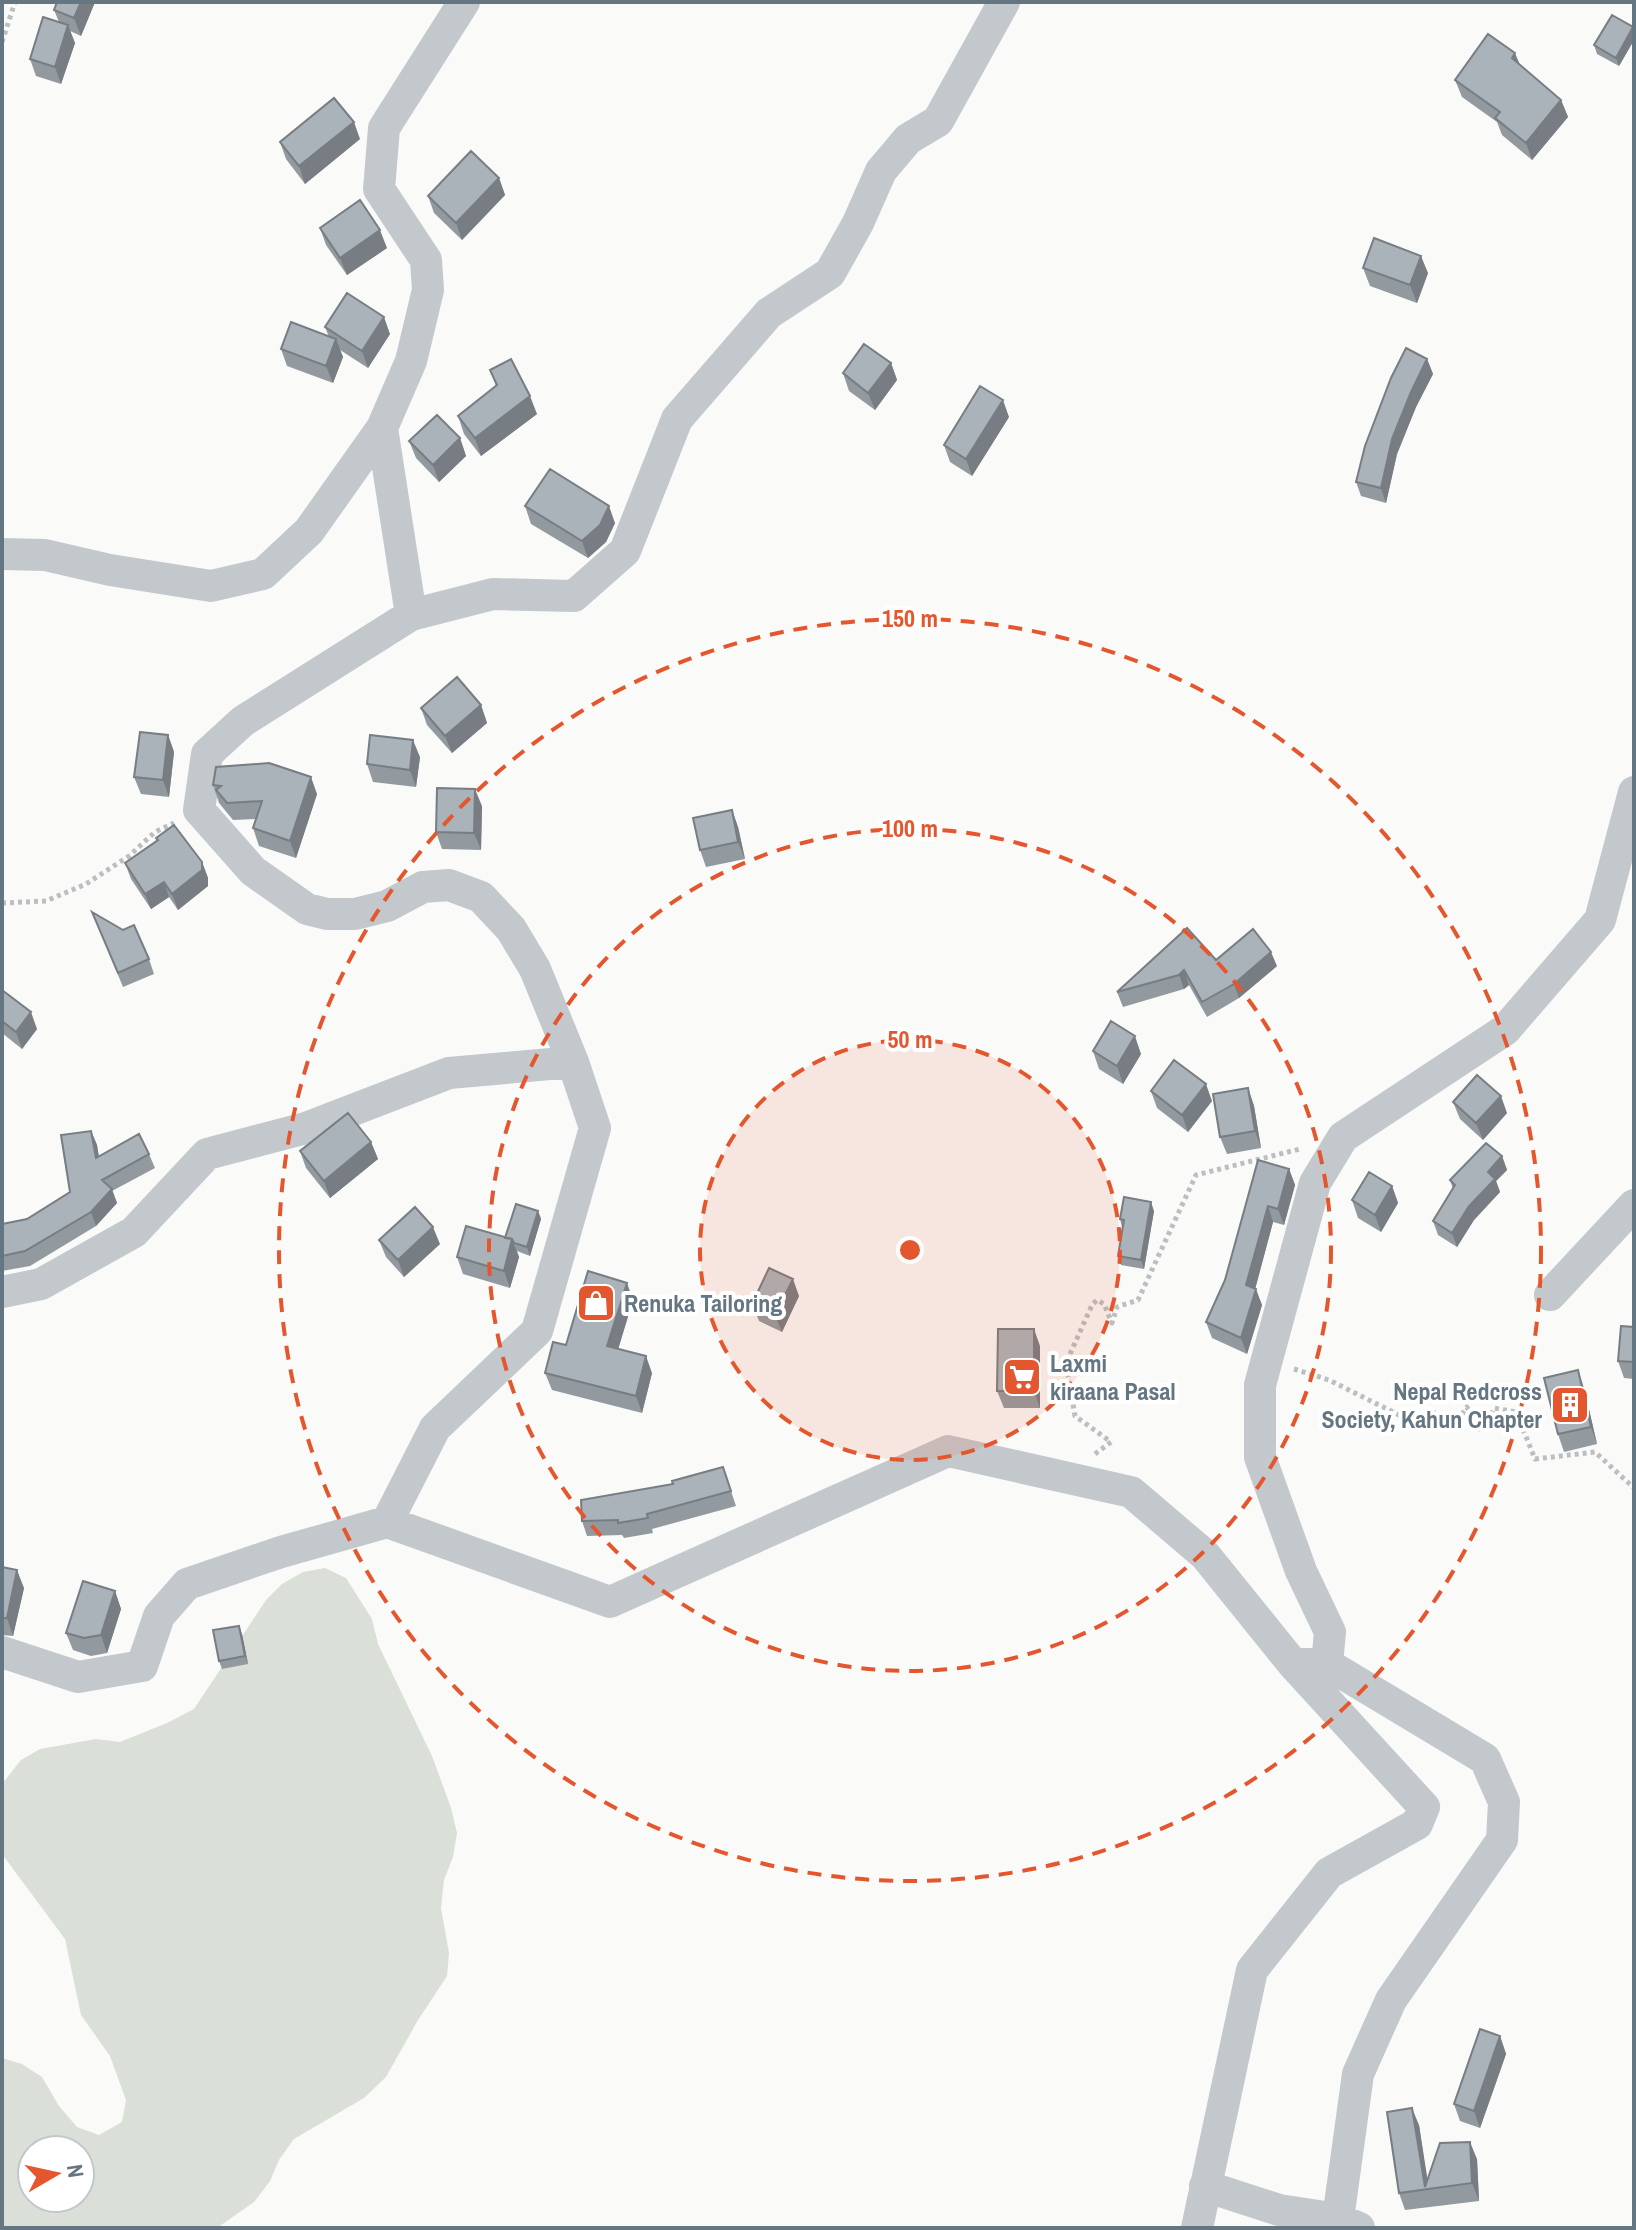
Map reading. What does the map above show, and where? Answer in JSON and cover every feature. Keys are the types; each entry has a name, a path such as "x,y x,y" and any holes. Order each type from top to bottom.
{"street":[{"path":"2,554 45,555 110,570 211,586 263,574 309,531 382,428 411,361 428,290 426,260 379,189 384,128 464,2"},
{"path":"387,1522 435,1428 537,1331 595,1128 573,1062 535,969 511,929 481,897 449,885 423,887 387,906 355,914 327,914 307,909 253,871 199,810 207,754 243,721 411,615 493,594 574,596 625,551 677,419 769,313 830,273 858,223 881,171 908,139 938,121 1004,2"},
{"path":"382,428 411,615"},
{"path":"1327,1664 1330,1632 1301,1571 1260,1457 1260,1385 1315,1183 1343,1137 1505,1030 1600,920 1634,792"},
{"path":"2,1292 41,1284 134,1232 207,1154 306,1128 449,1073 573,1062"},
{"path":"1550,1295 1634,1205"},
{"path":"2,1652 78,1677 142,1666 159,1616 187,1584 281,1552 387,1522 610,1602 948,1451 1131,1492 1205,1555 1293,1664 1424,1807 1417,1824 1329,1873 1252,1970 1197,2228"},
{"path":"1205,2186 1279,2210 1349,2224 1358,2074 1391,2000 1502,1840 1504,1802 1485,1759 1327,1664 1293,1664"}],"path":[{"path":"2,42 15,2"},
{"path":"2,903 46,901 86,884 129,856 155,832 199,810"},
{"path":"1065,1476 1111,1442 1075,1416 1066,1363 1097,1300 1104,1304 1112,1323 1117,1307 1138,1300 1196,1175 1343,1137"},
{"path":"1267,1360 1329,1380 1409,1420 1433,1411 1443,1431 1456,1423 1467,1407 1478,1429 1486,1428 1494,1408 1516,1412 1535,1459 1595,1452 1634,1488"}],"shaded area":[{"path":"325,1568 346,1578 372,1619 378,1644 432,1756 457,1833 453,1857 444,1880 441,1908 449,1953 447,1976 386,2077 364,2098 294,2139 254,2202 217,2228 2,2228 2,2058 22,2064 42,2077 59,2106 77,2127 99,2135 122,2122 126,2100 110,2056 81,2015 65,1939 2,1854 2,1784 21,1760 40,1749 96,1739 120,1742 194,1709 266,1600 282,1584 303,1572"}],"building":[{"path":"57,2 81,2 74,18 54,10"},
{"path":"1612,15 1633,27 1616,58 1594,45"},
{"path":"43,17 68,25 55,67 30,59"},
{"path":"1488,34 1515,53 1512,58 1561,100 1526,143 1495,118 1500,112 1455,80"},
{"path":"334,98 354,122 299,166 280,142"},
{"path":"471,151 499,178 456,223 428,196"},
{"path":"360,200 380,230 340,258 320,228"},
{"path":"1374,238 1421,256 1410,285 1363,268"},
{"path":"347,293 384,317 362,351 325,327"},
{"path":"291,322 336,339 326,366 281,349"},
{"path":"864,344 891,363 868,393 843,373"},
{"path":"1406,348 1427,359 1392,439 1381,488 1356,482 1365,446"},
{"path":"511,359 530,396 475,438 458,416 497,385 490,370"},
{"path":"980,386 1003,400 966,459 944,445"},
{"path":"437,415 460,438 433,465 409,441"},
{"path":"550,469 609,506 600,525 582,541 525,506"},
{"path":"457,677 481,705 445,736 421,708"},
{"path":"140,732 168,735 163,780 134,777"},
{"path":"370,735 413,740 410,770 367,764"},
{"path":"269,763 311,777 290,841 253,828 262,801 227,803 216,790 221,786 213,785 216,767"},
{"path":"437,788 475,789 474,833 436,832"},
{"path":"732,810 738,842 700,850 693,818"},
{"path":"174,825 202,862 202,870 172,894 164,882 145,894 125,863"},
{"path":"92,912 123,930 134,925 149,959 118,973"},
{"path":"1187,928 1216,960 1253,929 1271,952 1234,984 1202,1002 1184,970 1179,975 1117,992"},
{"path":"2,990 31,1012 16,1032 2,1021"},
{"path":"1111,1021 1135,1036 1117,1066 1093,1051"},
{"path":"1174,1060 1206,1084 1182,1115 1151,1091"},
{"path":"1477,1075 1501,1096 1476,1123 1453,1102"},
{"path":"1248,1088 1255,1131 1220,1137 1213,1094"},
{"path":"348,1113 371,1142 324,1181 300,1151"},
{"path":"91,1131 96,1158 139,1134 149,1154 102,1180 112,1189 91,1212 25,1251 2,1256 2,1224 27,1219 70,1192 61,1135"},
{"path":"1486,1143 1502,1156 1488,1172 1495,1179 1469,1206 1452,1233 1433,1221 1455,1185 1450,1180"},
{"path":"1258,1160 1289,1169 1278,1209 1268,1206 1246,1285 1256,1289 1241,1338 1206,1322 1225,1280"},
{"path":"1369,1172 1392,1186 1375,1215 1352,1200"},
{"path":"1124,1197 1151,1202 1141,1260 1118,1256"},
{"path":"516,1204 538,1211 527,1247 505,1238"},
{"path":"415,1207 433,1227 398,1260 379,1240"},
{"path":"466,1226 512,1239 504,1271 457,1257"},
{"path":"769,1268 793,1279 775,1315 752,1304"},
{"path":"588,1271 627,1283 607,1346 646,1356 636,1396 545,1373 553,1342 566,1345"},
{"path":"1621,1326 1634,1327 1634,1362 1618,1361"},
{"path":"998,1329 1034,1329 1034,1391 997,1391"},
{"path":"1578,1370 1591,1427 1558,1434 1544,1378"},
{"path":"723,1467 731,1491 647,1514 648,1518 618,1523 618,1520 582,1521 581,1500 673,1484 672,1481"},
{"path":"2,1567 17,1570 7,1618 2,1618"},
{"path":"83,1581 115,1591 101,1635 84,1638 66,1633"},
{"path":"239,1626 245,1656 219,1661 213,1630"},
{"path":"1480,2029 1500,2036 1474,2111 1454,2104"},
{"path":"1412,2108 1425,2187 1440,2143 1470,2142 1472,2183 1399,2193 1387,2112"}],"place":[{"name":"Renuka Tailoring","path":"596,1303"},
{"name":"Laxmi kiraana Pasal","path":"1022,1377"},
{"name":"Nepal Redcross Society, Kahun Chapter","path":"1570,1405"}]}
